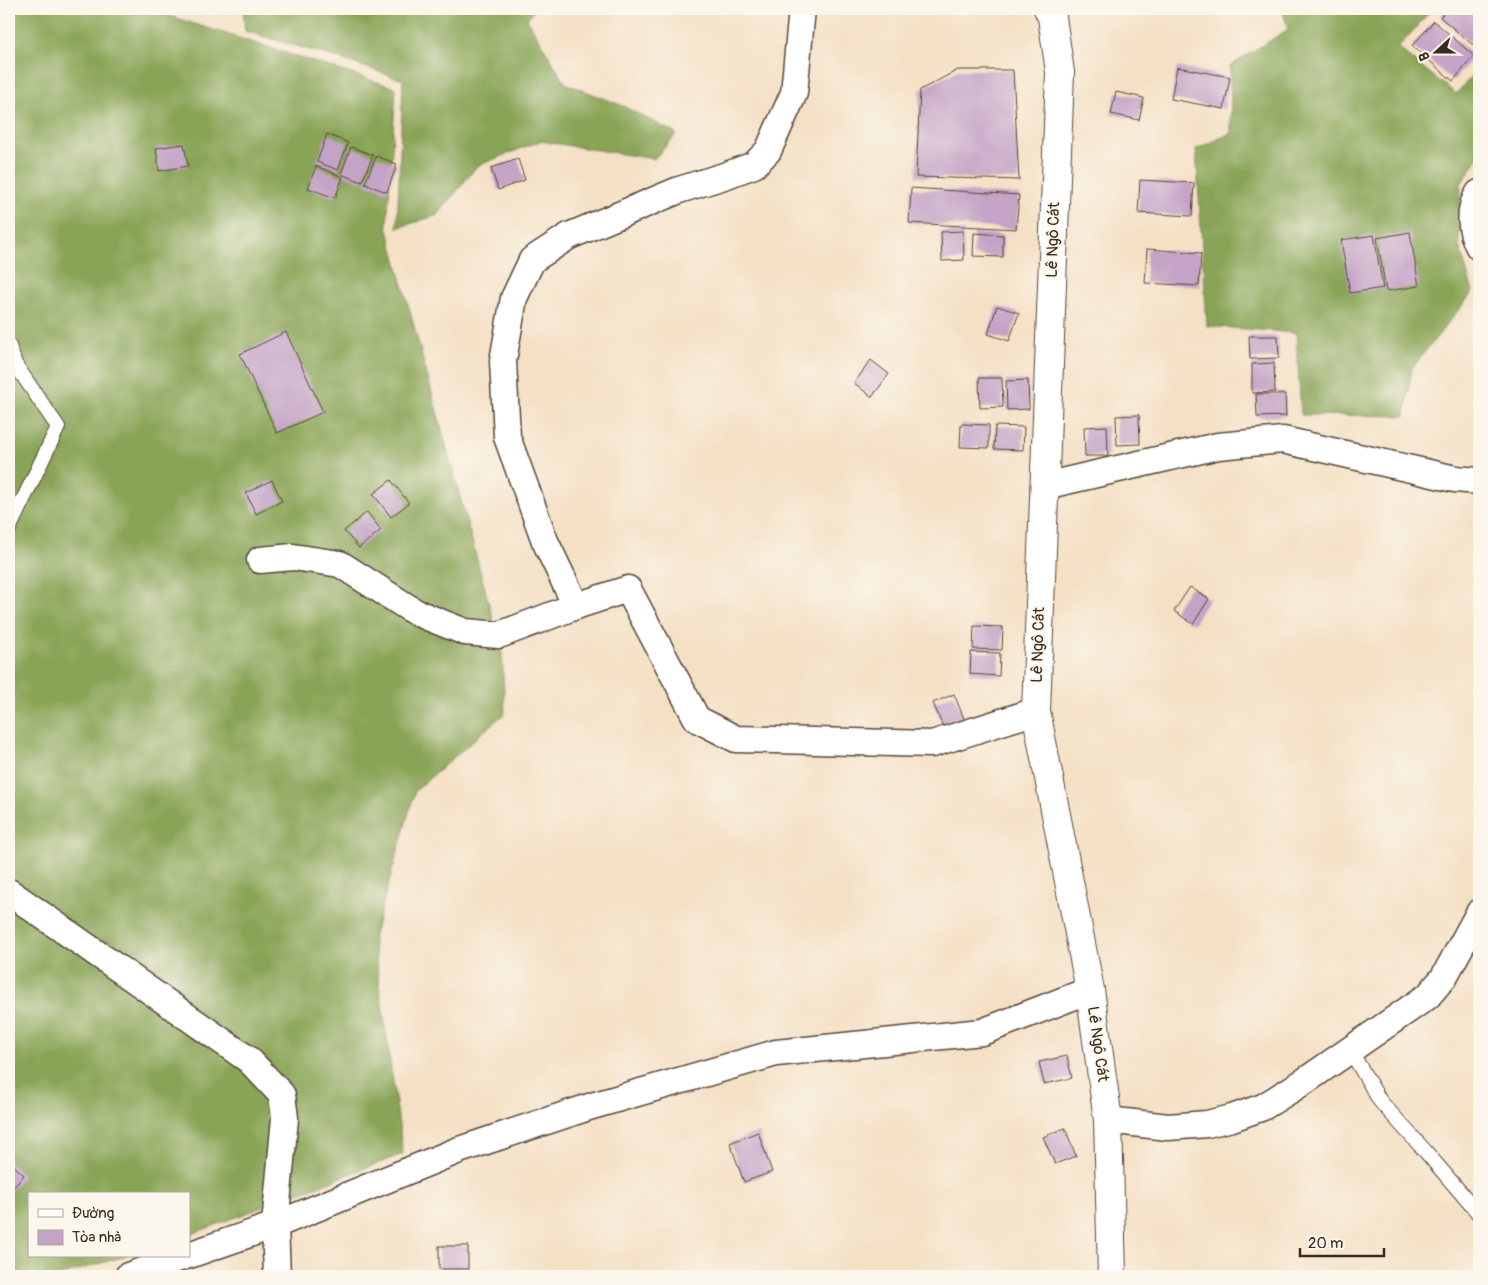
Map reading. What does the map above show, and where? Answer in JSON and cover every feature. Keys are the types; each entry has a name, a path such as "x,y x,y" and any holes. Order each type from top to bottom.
{"street":[{"path":"576,606 545,541 507,437 503,361 514,298 532,260 569,236 679,190 754,165 768,151 794,93 802,9"},
{"name":"Lê Ngô Cát","path":"1048,9 1052,17 1060,72 1036,711 1090,990 1108,1120 1112,1276"},
{"path":"1479,192 1474,200 1471,226 1479,247"},
{"path":"1044,486 1218,446 1282,440 1455,479 1479,481"},
{"path":"260,560 292,557 340,564 416,612 464,632 499,635 628,589 697,719 736,739 932,744 1036,711"},
{"path":"9,892 248,1060 282,1095 284,1118 275,1225 277,1276"},
{"path":"1108,1120 1168,1127 1207,1124 1263,1108 1428,996 1444,977 1479,913"},
{"path":"190,1255 275,1225 459,1150 592,1106 776,1053 982,1032 1090,990"},
{"path":"128,1276 179,1258"}],"lane":[{"path":"9,346 15,364 58,427 9,529"},
{"path":"1350,1050 1380,1101 1479,1214"}],"green space":[{"path":"9,9 148,9 396,88 387,226 502,652 505,713 415,791 373,938 403,1154 190,1235 190,1192 28,1192 28,1258 119,1258 58,1276 9,1276"},
{"path":"243,9 535,9 527,19 565,83 621,105 677,134 654,159 540,141 477,166 438,215 397,228 403,80 338,58 245,31"},
{"path":"1282,9 1432,9 1398,48 1456,94 1479,68 1479,157 1461,184 1459,245 1473,292 1412,368 1405,416 1301,415 1296,333 1207,326 1196,149 1231,133 1230,66 1288,29"}],"building":[{"path":"1447,9 1479,9 1479,50 1440,17"},
{"path":"1434,21 1474,56 1453,81 1412,46"},
{"path":"1177,67 1230,77 1224,109 1171,99"},
{"path":"958,70 1013,70 1019,180 916,177 920,90"},
{"path":"1116,92 1144,98 1139,120 1111,114"},
{"path":"327,134 348,143 338,170 317,162"},
{"path":"184,144 188,166 159,171 156,148"},
{"path":"351,147 373,155 362,182 341,174"},
{"path":"376,156 397,164 387,192 365,184"},
{"path":"518,159 525,180 498,190 491,168"},
{"path":"316,166 343,177 335,198 308,188"},
{"path":"1140,180 1194,183 1192,216 1138,213"},
{"path":"911,188 1019,195 1016,229 909,223"},
{"path":"963,231 964,260 942,261 941,232"},
{"path":"1410,232 1419,286 1386,291 1377,238"},
{"path":"974,233 1003,235 1003,257 973,256"},
{"path":"1374,235 1383,288 1350,293 1341,240"},
{"path":"1147,249 1201,253 1199,286 1145,283"},
{"path":"997,306 1019,313 1009,341 988,334"},
{"path":"286,332 323,412 277,433 240,354"},
{"path":"1249,336 1278,336 1279,358 1250,359"},
{"path":"871,360 889,374 872,397 854,383"},
{"path":"1274,363 1275,392 1252,393 1252,364"},
{"path":"979,378 1002,378 1003,407 980,408"},
{"path":"1028,380 1029,409 1007,410 1006,381"},
{"path":"1256,394 1285,394 1286,416 1257,417"},
{"path":"1139,415 1140,444 1117,445 1116,416"},
{"path":"961,424 989,425 989,448 960,447"},
{"path":"995,426 1024,427 1023,450 994,449"},
{"path":"1107,426 1108,456 1085,456 1084,427"},
{"path":"272,480 282,501 256,514 246,493"},
{"path":"391,480 409,503 391,517 373,494"},
{"path":"367,512 381,530 359,548 344,531"},
{"path":"1190,587 1209,599 1193,624 1174,611"},
{"path":"974,626 1003,627 1002,650 973,649"},
{"path":"971,652 1000,653 999,676 970,674"},
{"path":"954,694 965,721 944,729 933,703"},
{"path":"1067,1056 1072,1078 1044,1084 1039,1062"},
{"path":"1065,1128 1076,1156 1055,1164 1043,1137"},
{"path":"758,1132 772,1172 744,1182 730,1143"},
{"path":"9,1161 24,1175 9,1193"},
{"path":"439,1246 468,1246 468,1269 439,1269"},
{"path":"439,1273 468,1273 468,1276 439,1276"},
{"path":"505,1273 505,1276 477,1276 476,1274"}]}
